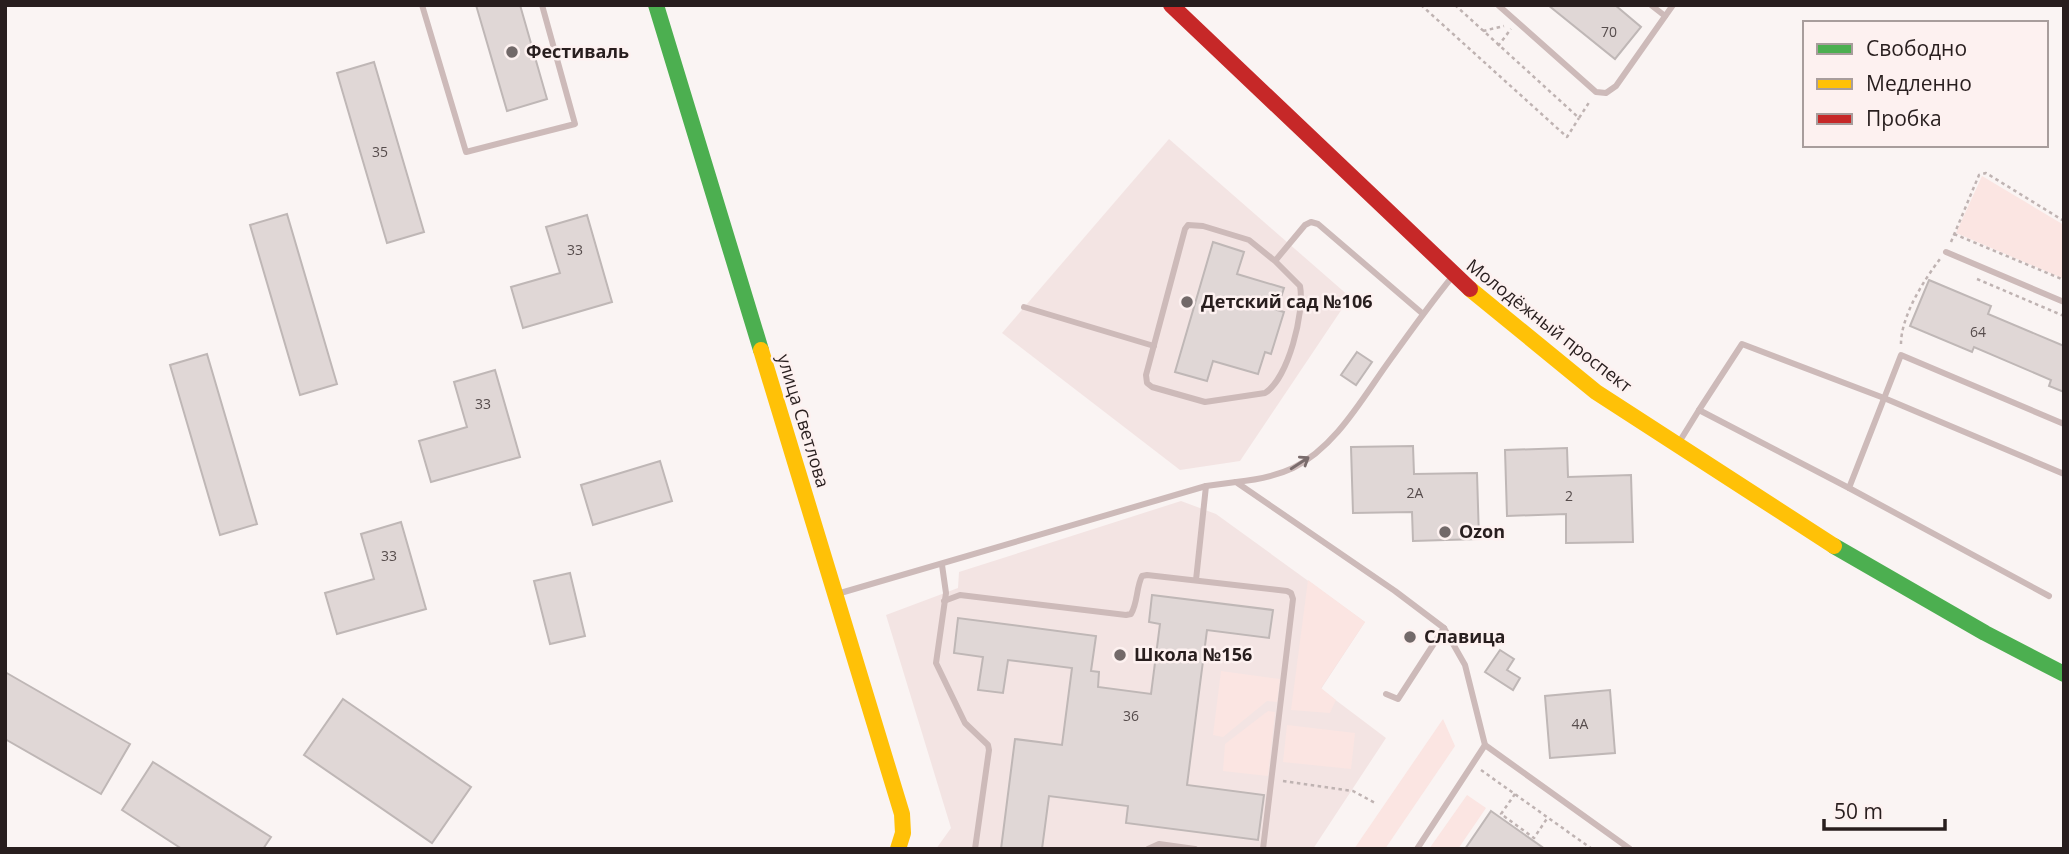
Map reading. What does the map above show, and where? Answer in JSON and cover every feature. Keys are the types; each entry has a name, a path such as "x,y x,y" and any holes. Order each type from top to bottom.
{"street":[{"name":"улица Светлова","path":"656,5 902,814 903,833 898,849"},
{"name":"Молодёжный проспект","path":"1171,5 1453,275 1596,392 1844,552 1985,633 2064,674"}],"lane":[{"path":"422,5 466,152 575,124 542,5"},
{"path":"1498,5 1596,92 1606,93 1616,86 1672,5"},
{"path":"1651,5 1665,16"},
{"path":"1275,261 1306,225 1311,222 1318,224 1423,314"},
{"path":"1188,225 1203,226 1249,240 1275,261 1300,286 1300,320 1285,364 1267,392 1205,402 1152,387 1147,383 1146,375 1188,225"},
{"path":"1946,253 2064,302"},
{"path":"836,594 1206,486 1267,479 1296,467 1325,445 1352,414 1453,275"},
{"path":"1024,307 1154,346"},
{"path":"1677,445 1742,344 1884,398 2064,474"},
{"path":"1849,488 1900,355 2064,424"},
{"path":"1699,410 2049,596"},
{"path":"1236,482 1395,591 1444,628 1465,665 1485,745 1630,849"},
{"path":"1196,580 1206,486"},
{"path":"942,565 946,593 936,663 965,723 988,745 989,750 975,849"},
{"path":"944,601 960,595 1126,615 1131,614 1135,608 1142,576 1196,580 1292,593 1263,849"},
{"path":"1386,694 1398,698 1444,628"},
{"path":"1417,849 1485,745"},
{"path":"1148,849 1159,844 1195,849"}],"path":[{"path":"1421,5 1567,137 1596,92"},
{"path":"1455,5 1579,118"},
{"path":"1498,46 1516,23"},
{"path":"1482,31 1516,23"},
{"path":"1900,355 1901,334 1924,280 1946,253 1979,175 1986,173 2064,221"},
{"path":"1954,234 2064,280"},
{"path":"1976,278 2064,316"},
{"path":"1473,764 1592,849"},
{"path":"1272,780 1353,791 1377,804"},
{"path":"1515,794 1501,814 1534,838 1548,817"}],"shaded area":[{"name":"Детский сад №106","path":"1169,139 1350,297 1240,461 1180,470 1002,333"},
{"path":"1982,176 2064,225 2064,279 1956,233"},
{"name":"Школа №156","path":"1181,501 1216,514 1365,622 1321,689 1386,738 1313,849 936,849 951,828 886,615 958,588 959,572"},
{"path":"1308,580 1365,622 1321,688 1336,700 1330,713 1291,710"},
{"path":"1221,671 1280,679 1277,702 1267,701 1223,737 1213,735"},
{"path":"1268,711 1275,712 1268,776 1223,771 1225,744"},
{"path":"1443,719 1455,746 1385,849 1354,849"},
{"path":"1287,725 1355,733 1351,769 1283,762"},
{"path":"1467,795 1486,808 1458,849 1429,849"}],"building":[{"name":"Фестиваль","path":"476,5 520,5 547,99 507,111"},
{"path":"1548,5 1615,5 1641,27 1615,59"},
{"path":"374,62 424,232 387,243 337,73"},
{"path":"287,214 337,384 300,395 250,225"},
{"path":"587,215 612,302 523,328 511,287 560,273 546,227"},
{"path":"1213,242 1244,252 1237,274 1284,288 1277,310 1284,312 1271,354 1265,352 1258,374 1213,361 1207,381 1175,372"},
{"path":"1929,280 1991,306 1988,314 2064,346 2064,392 2049,386 2051,380 1974,347 1972,352 1910,326"},
{"path":"1357,352 1372,362 1356,385 1341,375"},
{"path":"207,354 257,524 220,535 170,365"},
{"path":"495,370 520,457 431,482 419,441 467,427 454,382"},
{"path":"1413,446 1414,474 1477,473 1479,539 1413,541 1412,512 1353,513 1351,447"},
{"path":"1567,448 1568,477 1631,475 1633,542 1566,543 1566,514 1507,516 1505,450"},
{"path":"660,461 672,501 593,525 581,485"},
{"path":"401,522 426,609 337,634 325,593 374,579 361,534"},
{"path":"570,573 585,636 550,644 534,581"},
{"path":"1152,595 1273,610 1269,638 1207,630 1187,785 1264,795 1258,840 1126,823 1128,806 1049,796 1042,849 1001,849 1015,739 1062,745 1072,668 1008,660 1003,693 978,690 983,657 954,653 958,618 1096,636 1091,671 1099,672 1098,687 1151,694 1160,624 1149,622"},
{"path":"1500,650 1514,659 1507,670 1520,678 1513,690 1485,672"},
{"path":"5,672 130,744 101,794 5,739"},
{"path":"1610,690 1615,753 1550,758 1545,696"},
{"path":"343,699 471,787 432,843 304,755"},
{"path":"153,762 271,837 263,849 182,849 122,810"},
{"path":"1491,811 1545,849 1465,849"}],"traffic: fast":[{"path":"656,5 761,350"},
{"path":"1834,546 1985,633 2064,674"}],"traffic: slow":[{"path":"1470,289 1596,392 1834,546"},
{"path":"761,350 902,814 903,833 898,849"}],"traffic: jam":[{"path":"1171,5 1470,289"}],"place":[{"name":"Фестиваль","path":"512,52"},
{"name":"Детский сад №106","path":"1187,302"},
{"name":"Ozon","path":"1445,532"},
{"name":"Славица","path":"1410,637"},
{"name":"Школа №156","path":"1120,655"}]}
